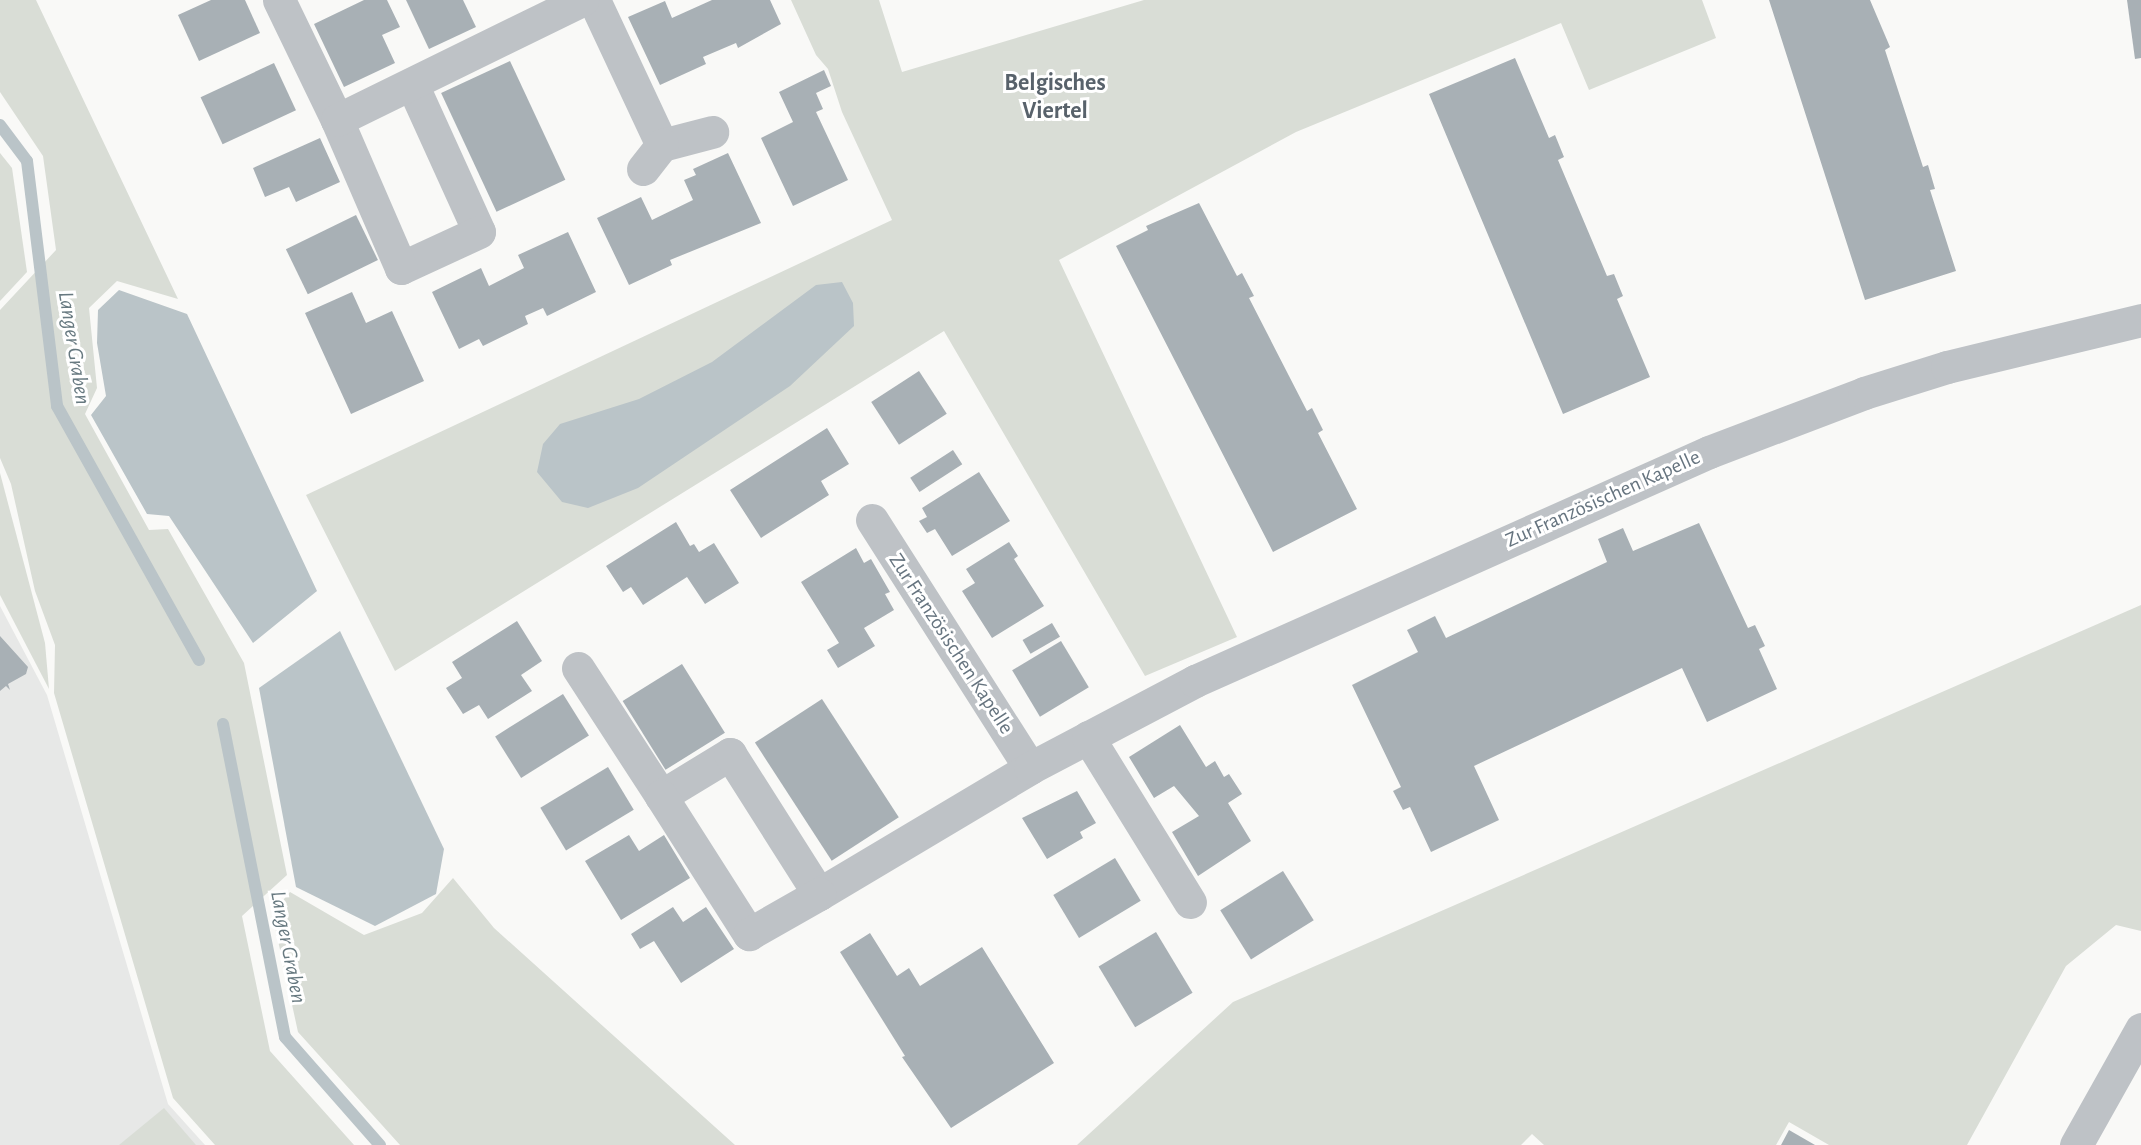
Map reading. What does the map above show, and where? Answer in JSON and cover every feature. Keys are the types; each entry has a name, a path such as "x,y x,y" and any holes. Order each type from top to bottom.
{"street":[{"path":"279,0 337,120 401,268 479,232 412,84"},
{"path":"337,120 582,0"},
{"path":"594,0 653,157 712,132"},
{"name":"Zur Französischen Kapelle","path":"578,668 749,934 1030,768 1297,633 1709,452 1916,377 2141,320"},
{"name":"Zur Französischen Kapelle","path":"872,520 1030,768"},
{"path":"1088,737 1190,902"},
{"path":"661,796 729,754 819,894"},
{"path":"2076,1145 2141,1029"}],"shaded area":[{"path":"0,0 36,0 178,299 117,281 89,308 97,388 85,414 149,530 168,529 244,663 287,875 242,916 270,1051 354,1145 215,1145 173,1098 54,693 55,645 35,591 11,484 0,458 0,310 56,250 43,156 0,92"},
{"path":"791,0 879,0 902,72 1144,0 1702,0 1716,38 1589,90 1561,23 1296,132 1059,260 1237,637 1145,676 944,331 395,671 306,495 892,220 842,112 828,69 816,55"},
{"path":"0,153 12,168 27,272 0,301"},
{"path":"842,282 853,303 854,326 790,386 638,488 588,508 562,502 537,472 543,444 560,424 639,399 712,362 816,285"},
{"path":"119,290 187,314 317,591 253,643 169,516 147,514 91,415 106,396 97,343 98,310"},
{"path":"0,473 45,643 49,689 0,595"},
{"path":"2141,605 2141,931 2116,925 2066,966 1967,1145 1829,1145 1789,1122 1776,1145 1544,1145 1532,1134 1521,1145 1077,1145 1233,1002"},
{"path":"0,606 47,695 168,1104 205,1145 0,1145"},
{"path":"340,631 444,849 436,894 375,926 296,887 259,688"},
{"path":"453,878 494,928 735,1145 400,1145 298,1032 272,913 290,892 364,935 422,913"},
{"path":"164,1108 196,1145 119,1145"}],"building":[{"path":"211,0 245,0 260,33 199,61 178,15"},
{"path":"364,0 387,0 400,27 382,35 395,63 344,87 314,24"},
{"path":"406,0 463,0 476,27 429,49"},
{"path":"712,0 770,0 781,24 738,48 736,43 703,57 706,64 660,85 628,17 665,1 672,18"},
{"path":"1769,0 1870,0 1890,47 1885,50 1923,167 1928,165 1935,189 1930,190 1956,271 1865,300"},
{"path":"2127,0 2141,0 2141,58 2135,59"},
{"path":"1515,58 1549,138 1555,135 1564,157 1558,160 1607,276 1614,274 1623,296 1617,299 1650,377 1563,414 1429,94"},
{"path":"510,61 565,180 496,212 441,93"},
{"path":"274,63 296,110 223,144 201,97"},
{"path":"824,70 831,86 816,93 823,109 816,112 848,180 793,206 761,138 793,122 779,92"},
{"path":"320,138 340,182 296,202 289,187 265,197 253,168"},
{"path":"728,153 761,223 670,260 672,265 629,285 597,218 641,197 652,220 693,200 684,180 696,175 693,169"},
{"path":"1199,203 1237,276 1242,273 1254,296 1249,298 1307,411 1312,408 1323,430 1318,433 1357,509 1273,552 1116,246 1148,230 1146,226"},
{"path":"356,215 378,260 308,294 286,249"},
{"path":"568,232 596,292 547,316 543,308 525,316 528,324 483,346 479,339 459,349 432,292 481,268 489,286 524,268 518,255"},
{"path":"352,292 366,323 392,311 424,381 351,414 305,313"},
{"path":"919,371 947,414 899,445 871,402"},
{"path":"827,428 849,464 821,481 829,495 761,538 730,490"},
{"path":"953,450 962,464 919,492 910,478"},
{"path":"979,472 1010,521 952,556 935,529 927,533 919,521 927,517 922,508"},
{"path":"676,522 690,546 694,544 699,552 714,543 739,583 705,604 687,577 643,605 631,587 623,592 606,566"},
{"path":"1699,523 1748,628 1755,625 1765,646 1759,649 1777,689 1707,722 1682,668 1474,766 1499,820 1431,852 1410,807 1403,810 1393,791 1401,787 1352,685 1418,652 1407,630 1435,616 1446,638 1607,562 1598,539 1623,528 1633,551"},
{"path":"1009,542 1018,556 1014,559 1044,606 992,638 962,591 975,583 966,569"},
{"path":"856,548 864,563 871,559 890,592 885,594 894,610 864,628 875,646 838,668 827,650 839,643 801,582"},
{"path":"517,621 542,661 521,675 532,691 488,719 479,705 463,714 446,688 462,678 452,662"},
{"path":"1052,623 1060,637 1031,654 1023,640"},
{"path":"0,636 28,667 26,674 8,684 10,690 6,686 0,691"},
{"path":"1061,641 1089,687 1040,717 1012,670"},
{"path":"682,664 725,733 666,770 623,701"},
{"path":"563,694 589,736 521,778 495,736"},
{"path":"822,699 899,817 832,861 755,743"},
{"path":"1180,725 1206,767 1215,761 1224,777 1229,774 1242,794 1228,803 1251,841 1198,876 1172,832 1199,816 1174,786 1154,798 1129,757"},
{"path":"608,767 634,810 566,851 540,808"},
{"path":"1077,791 1096,823 1080,832 1083,838 1047,859 1022,818"},
{"path":"629,835 639,851 664,835 690,878 621,920 585,861"},
{"path":"1115,858 1141,901 1079,938 1053,895"},
{"path":"1283,871 1314,920 1251,959 1220,910"},
{"path":"673,907 683,922 706,907 734,949 681,983 654,941 640,949 631,934"},
{"path":"1156,932 1193,993 1135,1027 1099,967"},
{"path":"870,933 897,976 909,968 920,986 982,947 1054,1063 951,1128 902,1057 905,1056 840,952"},
{"path":"1789,1130 1815,1145 1781,1145"}],"waterway":[{"name":"Langer Graben","path":"0,125 27,161 57,406 199,660"},
{"name":"Langer Graben","path":"223,724 285,1037 380,1145"}],"district":[{"name":"Belgisches Viertel","path":"1055,98"}]}
